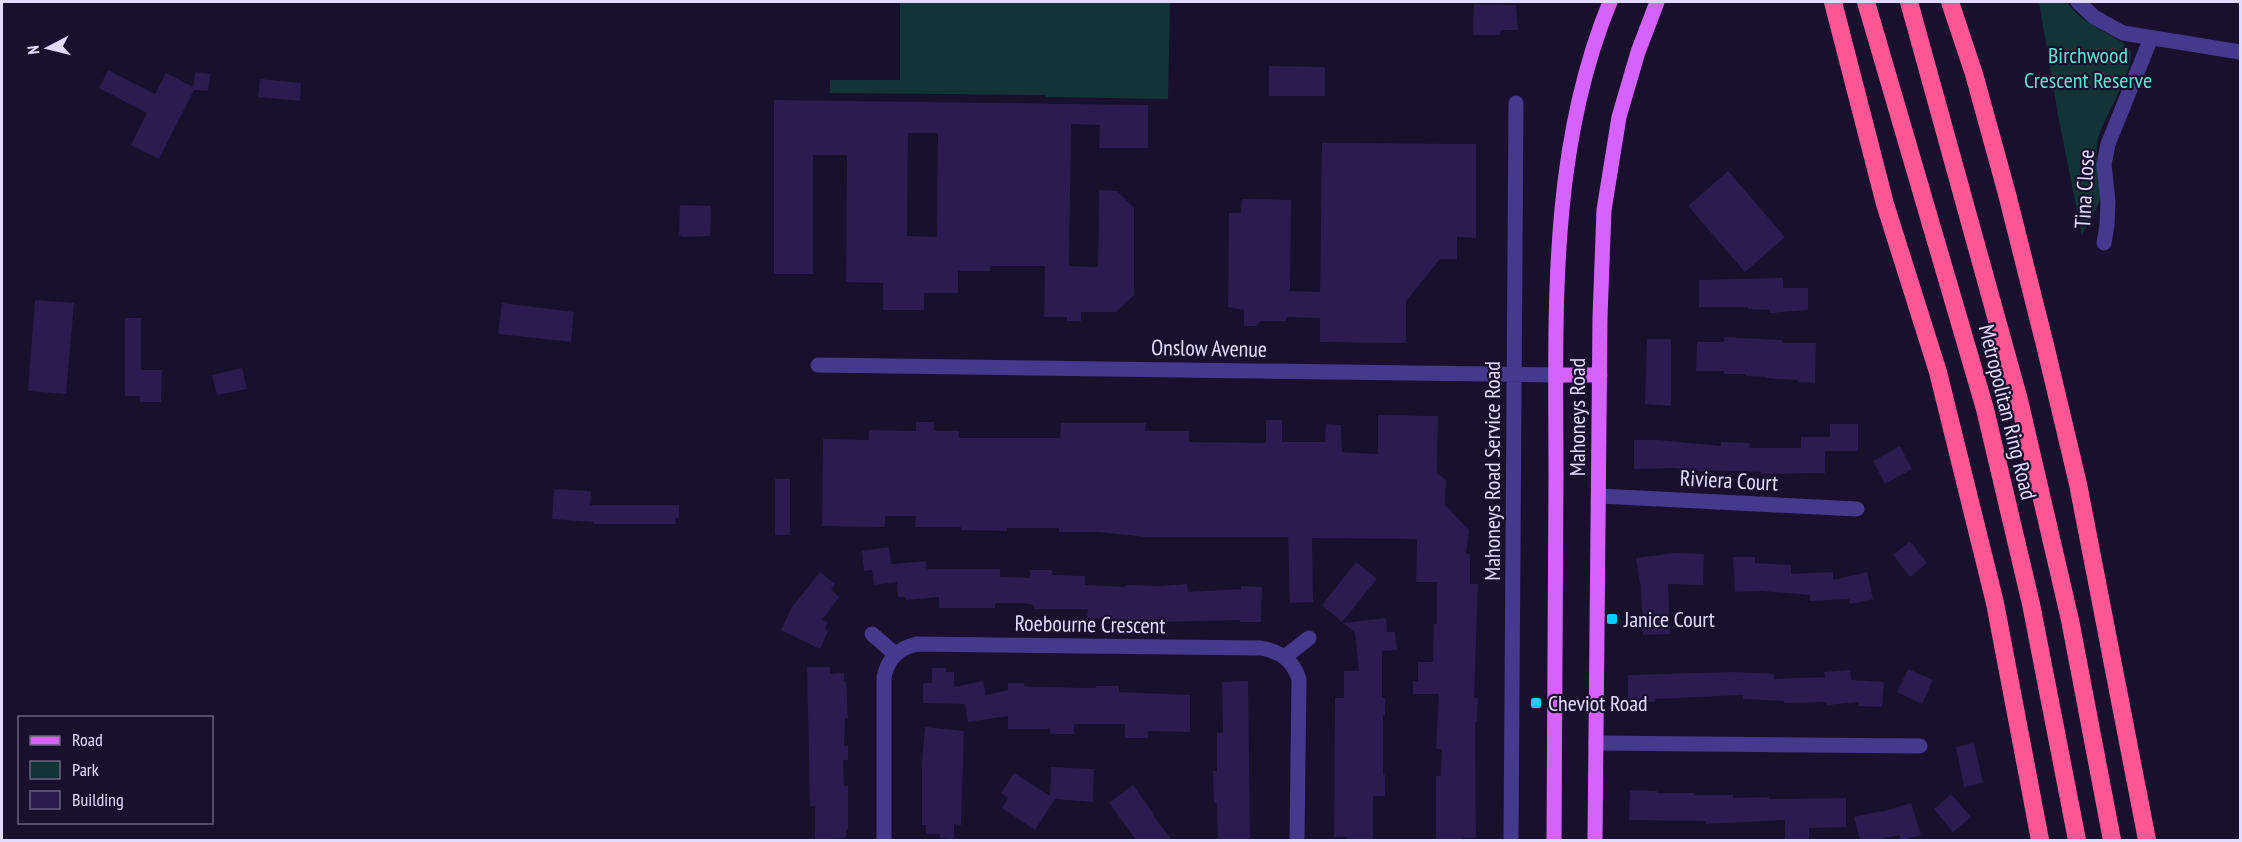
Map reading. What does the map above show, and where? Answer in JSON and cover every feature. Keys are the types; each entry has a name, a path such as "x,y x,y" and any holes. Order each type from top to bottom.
{"highway":[{"path":"1833,2 1886,204 1938,372 1995,603 2040,840"},
{"name":"Metropolitan Ring Road","path":"1866,2 1985,409 2031,604 2078,840"},
{"name":"Metropolitan Ring Road","path":"1909,2 2019,400 2070,620 2112,840"},
{"path":"1950,2 1974,74 2001,172 2078,484 2147,840"}],"main road":[{"name":"Mahoneys Road","path":"1554,840 1557,260 1566,166 1583,86 1610,2"},
{"name":"Mahoneys Road","path":"1595,840 1601,253 1608,176 1619,117 1628,83 1657,2"},
{"name":"Onslow Avenue","path":"1556,375 1600,375"}],"street":[{"path":"2078,2 2094,17 2123,33 2241,52"},
{"name":"Tina Close","path":"2104,243 2108,202 2104,164 2108,144 2151,38"},
{"name":"Mahoneys Road Service Road","path":"1511,840 1516,102"},
{"name":"Onslow Avenue","path":"818,365 1556,375"},
{"name":"Riviera Court","path":"1599,496 1857,509"},
{"path":"873,634 895,654 885,668 884,676 884,840"},
{"path":"1297,840 1299,678 1296,669 1286,656 1310,638"},
{"name":"Roebourne Crescent","path":"895,654 917,644 1261,648 1286,656"},
{"path":"1596,743 1920,746"}],"green space":[{"path":"900,2 1170,2 1168,99 1046,97 1045,95 830,93 830,80 900,80"},
{"name":"Birchwood Crescent Reserve","path":"2039,2 2067,2 2082,18 2120,41 2130,50 2129,68 2098,139 2096,154 2100,198 2082,235 2058,115"}],"building":[{"path":"1474,4 1516,5 1518,30 1501,30 1500,35 1473,35"},
{"path":"1269,66 1325,67 1325,96 1269,96"},
{"path":"108,70 155,94 166,73 193,87 195,72 210,74 208,91 194,90 159,159 131,145 147,113 99,88"},
{"path":"260,79 301,83 300,101 258,97"},
{"path":"774,100 1148,105 1148,148 1099,148 1100,125 1071,124 1069,266 1098,267 1099,190 1117,191 1134,208 1134,295 1116,312 1081,312 1081,321 1067,321 1067,317 1044,317 1045,266 990,266 990,271 958,271 958,293 924,293 924,310 883,310 883,283 846,282 847,155 813,155 813,274 774,274","holes":["908,133 938,133 937,237 907,236"]},
{"path":"1322,143 1476,144 1476,238 1457,237 1457,259 1440,259 1406,301 1406,343 1320,342 1320,318 1286,317 1286,321 1261,321 1256,326 1244,326 1244,310 1228,307 1229,213 1241,213 1242,199 1291,200 1290,291 1320,292"},
{"path":"1728,171 1785,237 1745,272 1688,206"},
{"path":"680,205 711,206 710,236 683,237 679,235"},
{"path":"1783,278 1783,288 1808,288 1808,310 1770,313 1770,310 1748,309 1748,307 1699,307 1699,280"},
{"path":"35,300 74,303 66,394 28,391"},
{"path":"502,303 574,312 571,342 498,334"},
{"path":"125,318 141,318 141,370 162,370 161,402 140,402 140,396 125,396"},
{"path":"1724,337 1782,340 1782,343 1816,343 1815,383 1746,376 1746,374 1724,374 1724,371 1696,371 1697,342 1724,342"},
{"path":"1647,339 1671,339 1671,406 1645,404"},
{"path":"242,368 247,389 217,395 212,375"},
{"path":"1378,415 1438,416 1437,473 1446,480 1445,505 1469,530 1466,554 1470,554 1470,584 1478,584 1474,698 1478,698 1477,722 1475,722 1476,838 1436,840 1436,776 1441,776 1442,749 1436,749 1439,694 1413,694 1413,681 1418,681 1418,662 1433,662 1434,624 1437,624 1437,582 1416,582 1417,539 1312,538 1313,602 1290,603 1288,537 1146,537 1098,532 1059,532 1059,528 1007,528 1007,531 961,530 961,527 915,527 916,516 885,516 885,527 822,526 823,439 869,440 869,430 916,431 916,422 934,422 934,431 959,431 959,438 1060,438 1061,423 1146,423 1145,431 1189,431 1189,442 1266,443 1266,420 1282,420 1282,442 1325,442 1326,424 1341,425 1342,452 1378,454"},
{"path":"1830,424 1858,424 1858,451 1825,451 1825,473 1761,474 1761,472 1705,470 1705,472 1674,468 1634,469 1634,440 1721,446 1721,442 1750,443 1749,448 1801,448 1801,437 1830,437"},
{"path":"1900,446 1912,469 1885,484 1873,461"},
{"path":"775,479 790,479 790,535 775,535"},
{"path":"554,489 591,491 590,505 679,505 679,518 675,518 676,524 594,524 594,522 552,519"},
{"path":"1910,541 1927,563 1910,577 1893,555"},
{"path":"889,547 891,564 926,561 927,569 1000,569 1000,577 1030,578 1030,570 1052,570 1052,575 1085,576 1085,585 1125,587 1125,585 1187,584 1188,592 1241,589 1241,586 1262,587 1261,622 1240,622 1240,620 1159,622 1087,618 1088,609 1034,609 1034,605 1023,603 995,603 995,608 939,608 939,597 906,600 905,597 898,597 897,582 874,585 872,570 864,571 862,551"},
{"path":"1673,553 1704,554 1703,585 1668,584 1670,634 1643,635 1641,584 1636,558"},
{"path":"1733,557 1755,557 1755,563 1791,565 1791,574 1833,572 1833,580 1867,572 1873,599 1850,604 1849,599 1810,601 1810,595 1762,591 1735,592"},
{"path":"1356,562 1377,579 1342,622 1322,605"},
{"path":"820,572 835,584 831,589 839,597 822,620 828,622 825,629 828,631 820,649 781,630 792,607"},
{"path":"1386,618 1387,632 1395,632 1397,650 1382,651 1382,698 1385,698 1383,775 1385,775 1385,796 1373,796 1373,840 1347,840 1347,837 1334,837 1335,698 1344,698 1344,671 1359,671 1355,633 1343,623"},
{"path":"807,667 830,667 830,674 844,673 844,681 846,681 848,718 845,718 844,746 848,746 848,760 843,760 844,786 848,786 846,838 815,840 815,806 810,806"},
{"path":"932,668 946,668 946,672 954,672 954,687 983,681 986,695 1008,690 1008,683 1024,683 1024,686 1033,687 1119,686 1119,692 1190,695 1190,732 1148,731 1148,738 1125,738 1125,724 1074,724 1074,734 1050,734 1050,729 1008,729 1008,716 968,722 965,704 923,703 923,683 932,683"},
{"path":"1908,669 1933,680 1922,704 1897,692"},
{"path":"1850,670 1851,680 1884,682 1882,707 1859,706 1859,702 1827,705 1826,702 1784,703 1784,701 1743,699 1743,695 1628,702 1628,675 1735,672 1774,674 1774,679 1825,677 1824,672"},
{"path":"1248,681 1250,840 1218,840 1213,771 1217,771 1217,733 1223,733 1222,682"},
{"path":"925,727 964,731 961,825 954,824 954,839 940,838 940,834 926,834 926,825 922,825 922,763"},
{"path":"1974,743 1983,783 1964,787 1956,747"},
{"path":"1051,767 1094,769 1093,802 1055,799 1035,830 1002,808 1008,798 1001,793 1014,773 1050,796"},
{"path":"1133,785 1172,840 1136,840 1109,803"},
{"path":"1630,790 1694,793 1694,795 1733,795 1733,798 1846,798 1846,827 1809,828 1809,840 1785,840 1785,820 1706,824 1706,821 1629,820"},
{"path":"1951,794 1971,817 1953,832 1934,809"},
{"path":"1911,803 1921,835 1903,840 1899,835 1877,840 1860,840 1854,817"}],"place":[{"name":"Janice Court","path":"1612,619"},
{"name":"Cheviot Road","path":"1536,703"}]}
